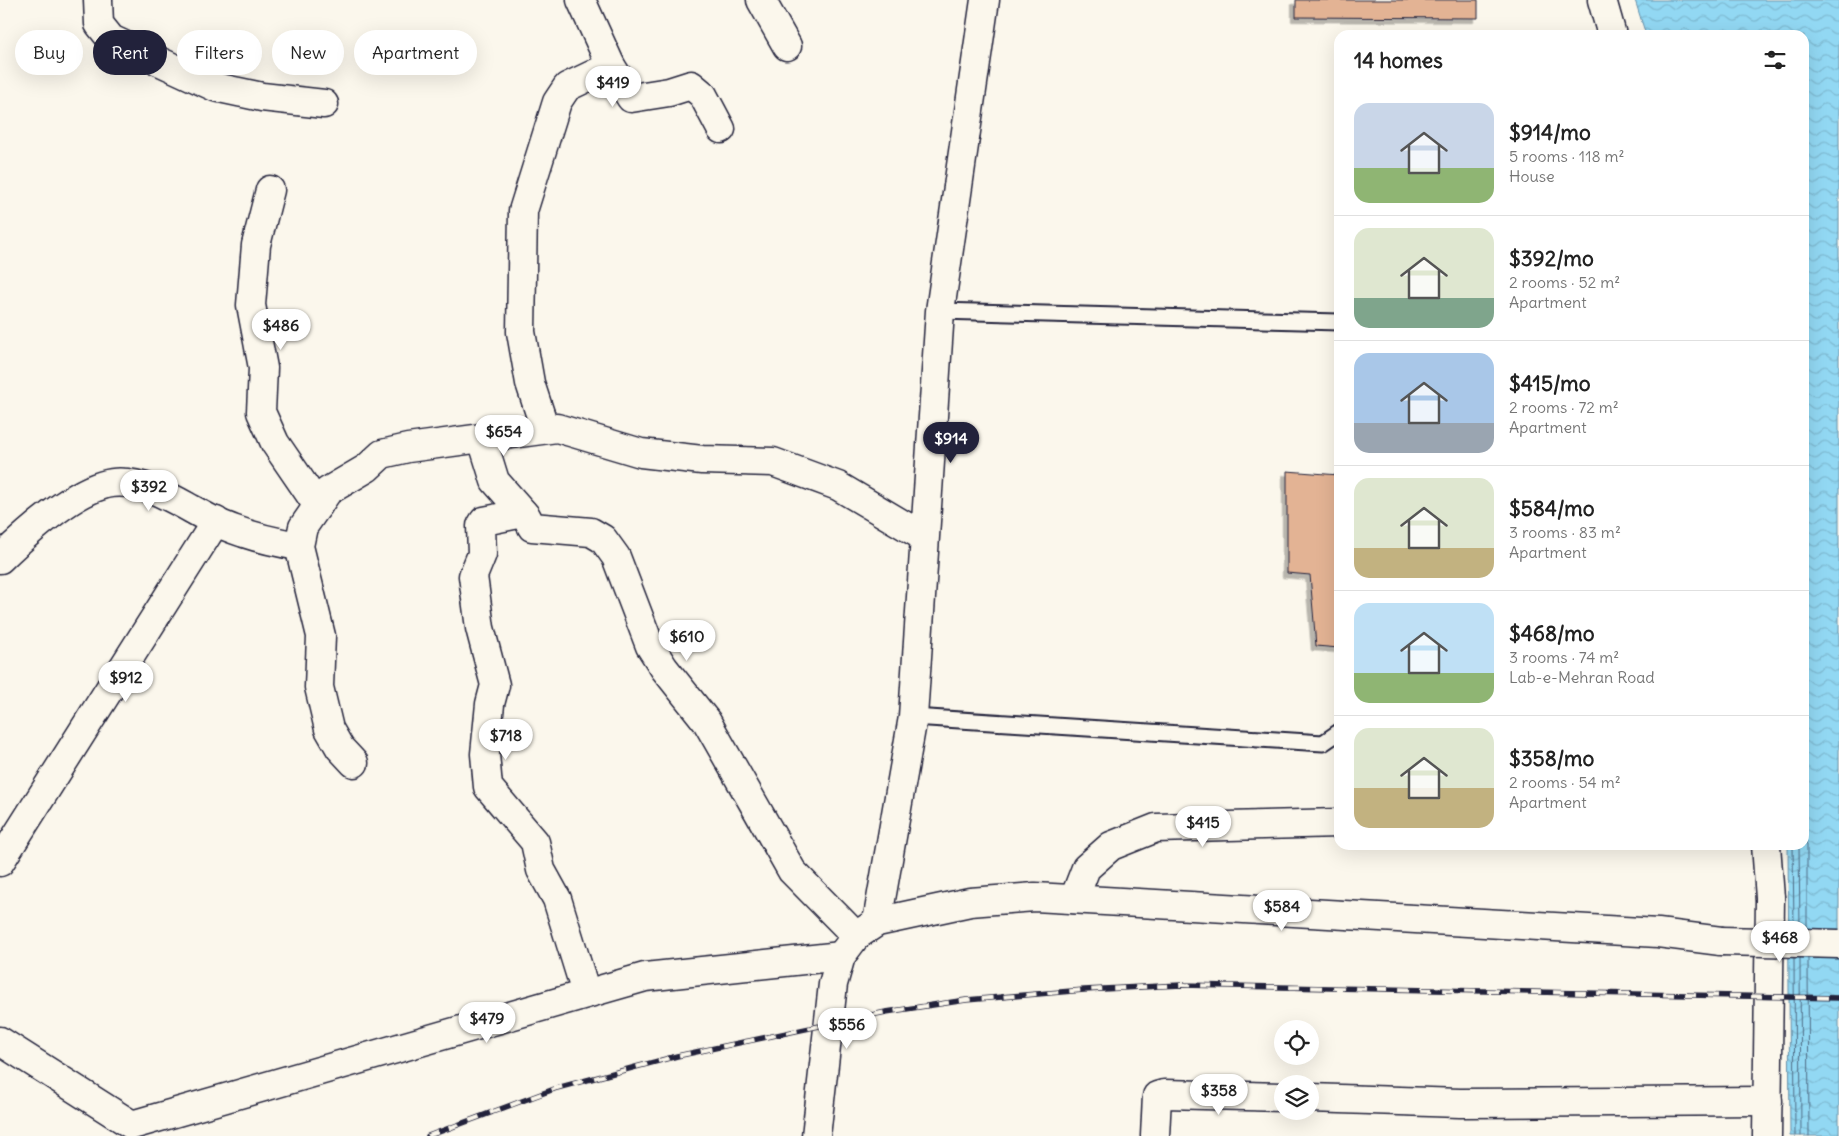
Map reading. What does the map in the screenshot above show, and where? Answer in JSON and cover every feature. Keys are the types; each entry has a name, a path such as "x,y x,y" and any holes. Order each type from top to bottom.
{"street":[{"path":"98,0 99,24 111,39 207,83 235,92 324,104"},
{"path":"581,0 611,66 632,98 670,92 691,85 703,96 721,129"},
{"path":"762,0 787,46"},
{"path":"816,1136 833,984 858,938 913,717 940,311 985,0"},
{"path":"1602,0 1611,30"},
{"path":"545,429 530,383 521,332 523,211 557,102 567,87 611,66"},
{"path":"270,190 256,245 251,305 263,368 261,412 275,443 318,506"},
{"path":"354,763 340,748 329,729 319,687 321,636 299,546 303,527 328,491 367,468 382,454 408,448 545,429 565,430 641,453 702,460 773,462 838,486 924,537"},
{"path":"482,439 495,481 523,513 532,527 591,532 603,539 616,557 650,646 664,668 707,722 792,870 858,938"},
{"path":"0,559 22,537 84,491 113,483 130,484 178,499 216,521 264,539 299,546"},
{"path":"523,513 484,521 481,526 482,554 473,576 480,628 495,685 490,704 485,767 488,787 535,842 541,870 556,900 586,993"},
{"path":"0,862 216,521"},
{"path":"1074,899 1086,868 1110,846 1156,828 1334,823"},
{"path":"1766,850 1770,898 1770,1033 1767,1136"},
{"path":"0,1041 132,1126 165,1126 586,993 645,977 858,938 970,902 1035,897 1658,934 1721,940 1839,944"},
{"path":"1155,1136 1158,1096 1164,1094 1274,1097"},
{"path":"1319,1098 1460,1103 1768,1101"}],"lane":[{"path":"940,311 1334,322"},
{"path":"913,717 1323,743 1334,735"}],"water":[{"path":"1635,0 1839,0 1839,1136 1790,1136 1788,850 1809,850 1809,30 1644,30"}],"building":[{"path":"1296,0 1478,0 1478,18 1296,17"},
{"path":"1287,471 1334,475 1334,648 1316,646 1310,575 1287,573"}],"railway":[{"path":"428,1136 557,1088 677,1056 886,1012 966,1000 1084,990 1181,985 1839,998"}]}
